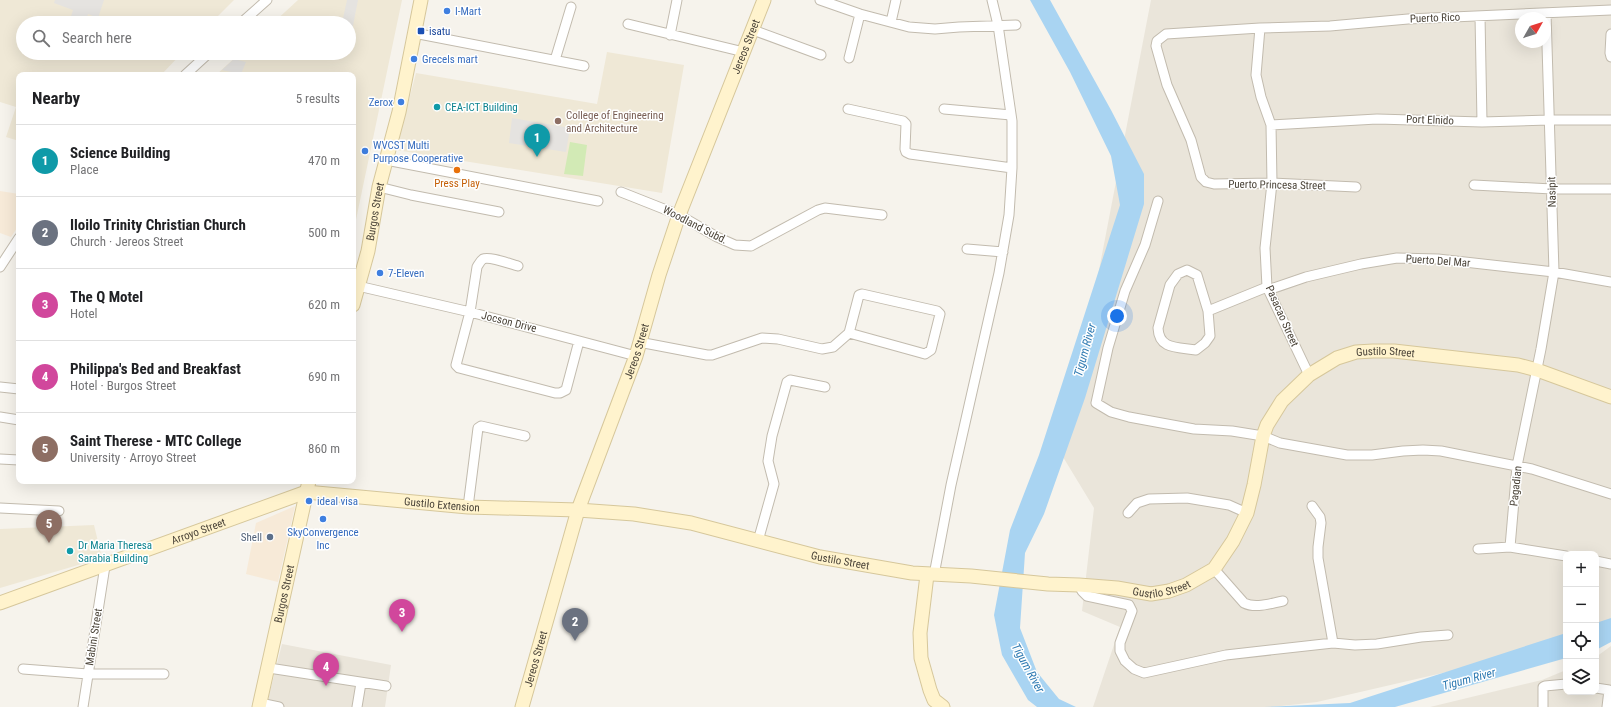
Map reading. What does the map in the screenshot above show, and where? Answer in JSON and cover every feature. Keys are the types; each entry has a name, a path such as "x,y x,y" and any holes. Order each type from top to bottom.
{"street":[{"path":"249,16 267,0"},
{"name":"Burgos Street","path":"356,294 368,251 379,187 399,112 421,0"},
{"path":"670,35 677,0"},
{"name":"Jereos Street","path":"522,707 578,510 636,356 639,342 679,215 764,0"},
{"path":"820,0 860,14 908,27 935,29 1016,25"},
{"path":"890,22 896,0"},
{"path":"937,705 925,674 921,658 920,644 931,575 1003,252 1009,216 1012,168 1011,115 998,25 992,0"},
{"path":"555,60 571,7"},
{"name":"Puerto Rico","path":"1551,13 1611,10"},
{"path":"849,58 860,14"},
{"name":"Puerto Rico","path":"1201,177 1191,140 1166,85 1156,46 1157,41 1166,34 1260,28 1330,26 1408,19 1515,14"},
{"path":"1480,16 1482,122"},
{"path":"628,24 744,52"},
{"path":"1260,28 1256,75 1261,97 1272,125 1272,183"},
{"path":"753,30 821,55"},
{"path":"414,33 584,66"},
{"path":"1611,34 1611,57"},
{"name":"Nasipit","path":"1537,370 1554,272 1547,48"},
{"path":"188,72 201,60"},
{"path":"848,110 903,121 906,124 905,149 906,152 910,154 1012,168"},
{"path":"944,110 1011,115"},
{"name":"Port Elnido","path":"1272,125 1377,119 1482,122 1611,120"},
{"path":"386,160 598,201"},
{"name":"Puerto Princesa Street","path":"1201,177 1206,182 1214,184 1272,183 1356,187"},
{"name":"Pasacao Street","path":"1272,183 1265,248 1267,288 1309,375"},
{"path":"1474,185 1552,189 1611,189"},
{"path":"379,187 411,195 499,212"},
{"name":"Woodland Subd.","path":"621,192 679,215 717,237 735,245 750,246 818,210 825,208 882,215"},
{"path":"1158,202 1145,245 1125,291 1108,348 1096,403 1111,412 1130,417 1194,429 1232,431 1263,436 1272,441 1347,455 1372,455 1403,450 1441,451 1532,468 1611,494"},
{"path":"0,267 16,243"},
{"path":"967,249 1003,252"},
{"name":"Jocson Drive","path":"518,266 488,258 483,259 477,267 470,312 636,356"},
{"name":"Puerto Del Mar","path":"1208,311 1267,288 1361,264 1397,258 1438,259 1554,272 1611,282"},
{"path":"1187,270 1197,274 1208,311 1210,336 1199,349 1196,350 1168,345 1162,342 1158,335 1158,328 1170,285 1178,274 1187,270"},
{"path":"358,286 470,312 456,366 533,387 560,393 564,392 579,341"},
{"path":"639,342 707,355 712,355 762,338 778,339 822,350 833,347 849,333 859,295 862,294 937,311 940,314 932,350 925,354 849,333"},
{"name":"Gustilo Street","path":"578,510 634,514 691,523 820,557 931,575 971,576 1048,584 1079,585 1151,594 1186,586 1214,569 1233,540 1247,513 1263,436 1267,425 1282,401 1309,375 1337,358 1356,352 1394,351 1518,365 1537,370 1611,397"},
{"name":"Pagadian","path":"1510,547 1517,466 1537,370"},
{"path":"758,541 774,484 768,461 772,436 787,382 790,380 825,387"},
{"path":"0,387 16,389"},
{"path":"0,417 16,420"},
{"path":"468,507 478,428 481,426 525,436"},
{"path":"0,459 16,460"},
{"name":"Burgos Street","path":"260,705 308,487"},
{"name":"Gustilo Extension","path":"308,487 468,507 578,510"},
{"name":"Arroyo Street","path":"0,603 105,566 308,487"},
{"path":"1128,513 1137,503 1149,499 1187,498 1222,503 1247,513"},
{"path":"1312,506 1320,517 1321,523 1318,558 1333,643"},
{"path":"0,508 59,511"},
{"path":"1478,549 1510,547 1563,556"},
{"path":"1599,562 1611,564"},
{"name":"Mabini Street","path":"83,707 105,566"},
{"path":"1214,569 1244,602 1249,605 1258,606 1283,601"},
{"path":"1079,585 1087,596 1130,605 1132,607 1132,611 1120,643 1120,651 1130,666 1144,673 1226,655 1333,643 1355,645 1378,644 1448,635"},
{"path":"269,668 386,686"},
{"path":"23,669 88,674 164,674"},
{"path":"357,707 361,683"},
{"path":"1543,707 1543,687 1563,684"},
{"path":"1599,688 1610,688 1607,707"},
{"path":"260,705 279,707"}],"shaded area":[{"path":"0,0 234,0 218,16 16,16 16,60 175,60 164,72 16,72 16,107 0,102"},
{"path":"55,0 104,0 99,16 88,14 87,16 71,16 73,10 54,3"},
{"path":"298,0 402,0 356,220 356,72 219,72 232,60 356,60 356,16 281,16"},
{"path":"347,0 358,0 355,16 344,16"},
{"path":"1151,0 1611,0 1611,619 1599,623 1599,551 1563,551 1563,637 1503,659 1317,702 1272,707 1093,707 1120,627 1082,611 1094,508 1063,457"},
{"path":"607,52 684,65 662,193 396,150 416,73 597,104"},
{"path":"233,60 246,62 242,72 222,70"},
{"path":"16,107 16,140 6,137"},
{"path":"512,118 570,128 566,152 509,143"},
{"path":"0,191 16,194 16,230 11,237 0,233"},
{"path":"295,506 278,582 246,574 256,523"},
{"path":"94,525 102,558 0,588 0,529"},
{"path":"282,644 391,665 385,707 266,707"},
{"path":"1611,646 1611,707 1430,707 1542,680 1563,671 1563,695 1599,695 1599,655"}],"green space":[{"path":"570,142 587,145 583,176 564,174"}],"water":[{"name":"Tigum River","path":"1030,0 1050,0 1111,110 1144,174 1144,204 1085,398 1044,514 1025,553 1020,628 1037,672 1059,699 1076,707 1037,707 1028,700 1002,655 994,615 1010,530 1039,455 1120,205 1111,156 1070,72"},
{"path":"1611,618 1611,642 1599,648 1599,623"},
{"name":"Tigum River","path":"1563,634 1563,659 1395,707 1264,707 1350,703"}],"place":[{"name":"I-Mart","path":"447,11"},
{"name":"isatu","path":"421,31"},
{"name":"Grecels mart","path":"414,59"},
{"name":"Zerox","path":"401,102"},
{"name":"CEA-ICT Building","path":"437,107"},
{"name":"College of Engineering and Architecture","path":"558,121"},
{"name":"WVCST Multi Purpose Cooperative","path":"365,151"},
{"name":"Science Building","path":"537,157"},
{"name":"Press Play","path":"457,170"},
{"name":"7-Eleven","path":"380,273"},
{"name":"ideal visa","path":"309,501"},
{"name":"SkyConvergence Inc","path":"323,519"},
{"name":"Shell","path":"270,537"},
{"name":"Saint Therese - MTC College","path":"49,543"},
{"name":"Dr Maria Theresa Sarabia Building","path":"70,551"},
{"name":"The Q Motel","path":"402,632"},
{"name":"Iloilo Trinity Christian Church","path":"575,641"},
{"name":"Philippa's Bed and Breakfast","path":"326,686"}]}
